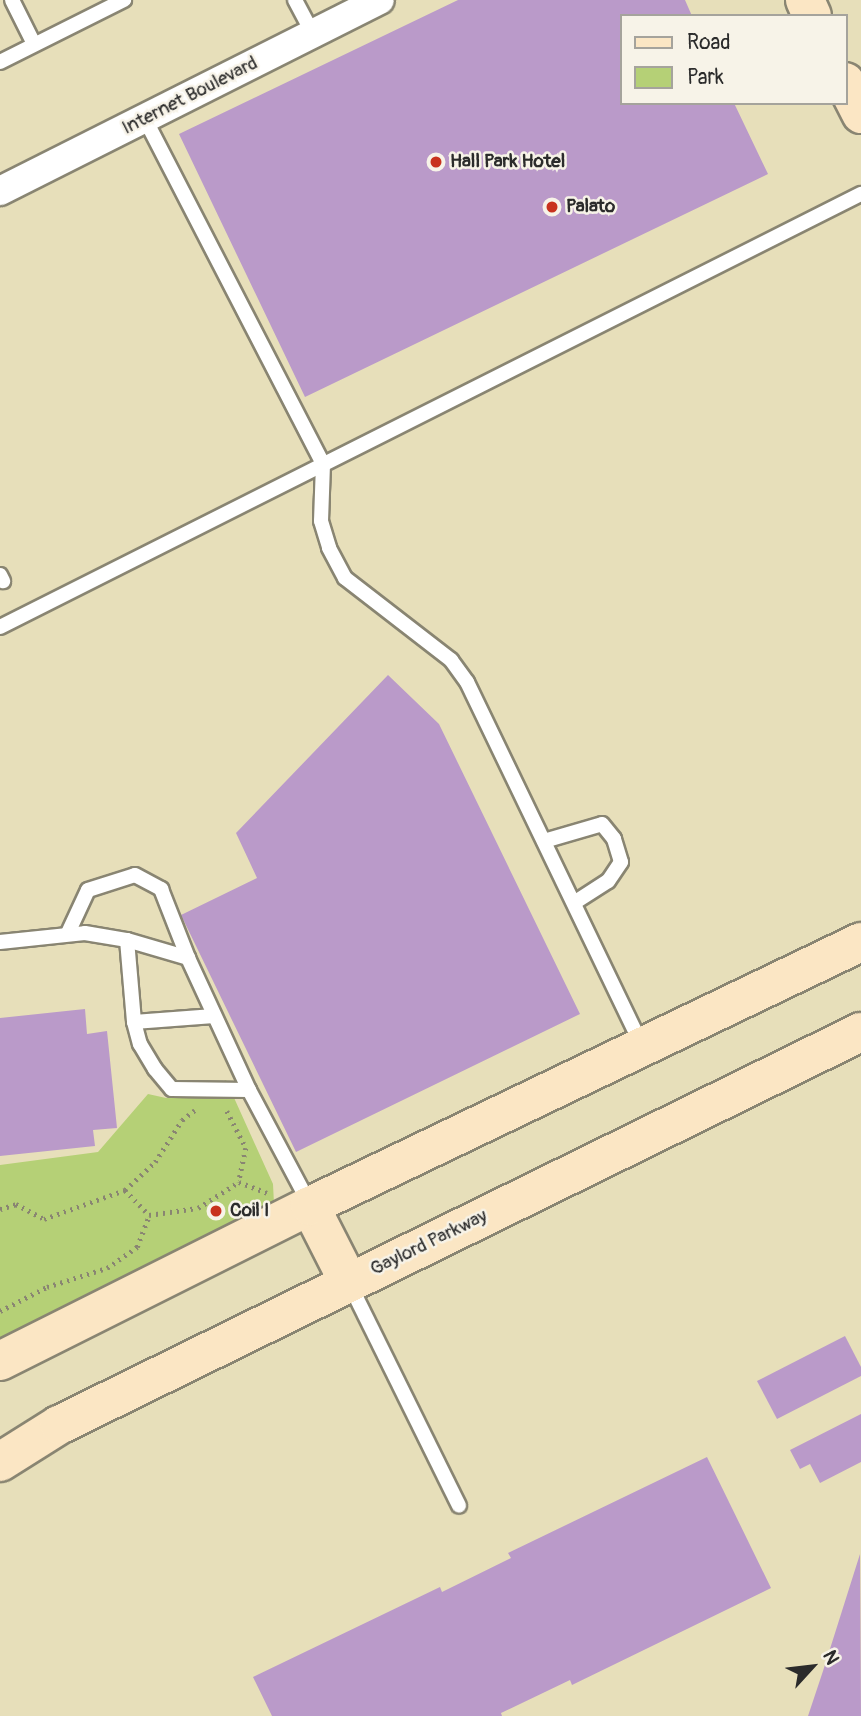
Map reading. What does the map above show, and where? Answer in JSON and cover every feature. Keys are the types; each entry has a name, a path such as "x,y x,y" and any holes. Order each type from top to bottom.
{"street":[{"name":"Internet Boulevard","path":"0,191 380,0"},
{"path":"847,76 861,88"},
{"path":"847,86 861,114"},
{"path":"0,1362 293,1200 643,1048 861,942"},
{"name":"Gaylord Parkway","path":"0,1462 71,1419 861,1032"},
{"path":"293,1200 349,1283"}],"lane":[{"path":"12,0 34,44"},
{"path":"0,62 124,0"},
{"path":"295,0 313,34"},
{"path":"145,119 323,464 321,521 329,548 345,578 452,660 467,682 643,1048"},
{"path":"0,627 861,194"},
{"path":"544,841 602,824 614,839 621,862 608,881 574,903"},
{"path":"68,933 88,890 135,875 161,889 188,958 249,1090 293,1200"},
{"path":"0,942 68,933 127,940 188,958"},
{"path":"127,940 134,1022 140,1044 155,1069 172,1089 249,1090"},
{"path":"134,1022 214,1016"},
{"path":"349,1283 459,1506"}],"path":[{"path":"149,1215 198,1208 239,1182 246,1148 230,1112 218,1107"},
{"path":"0,1209 16,1204 44,1219 125,1189 155,1163 182,1120 197,1108"},
{"path":"239,1182 293,1200"},
{"path":"125,1189 149,1215"},
{"path":"0,1311 47,1287 107,1268 137,1247 149,1215"}],"green space":[{"path":"226,1080 273,1184 274,1204 0,1342 0,1165 98,1152 148,1094 166,1098 191,1096"}],"building":[{"path":"458,0 685,0 691,14 620,14 620,105 735,105 768,174 305,397 179,134"},
{"path":"388,675 439,724 580,1014 296,1152 181,915 257,878 236,833"},
{"path":"85,1009 87,1034 107,1031 117,1128 93,1130 95,1146 0,1156 0,1018"},
{"path":"845,1336 861,1367 861,1376 777,1419 757,1381"},
{"path":"861,1414 861,1462 820,1483 810,1464 800,1469 790,1450"},
{"path":"707,1457 771,1588 572,1685 570,1680 501,1713 502,1716 272,1716 253,1677 440,1587 442,1592 511,1558 508,1553"},
{"path":"860,1554 861,1716 808,1716 823,1671"}],"place":[{"name":"Hall Park Hotel","path":"436,162"},
{"name":"Palato","path":"552,207"},
{"name":"Coil I","path":"216,1211"}]}
